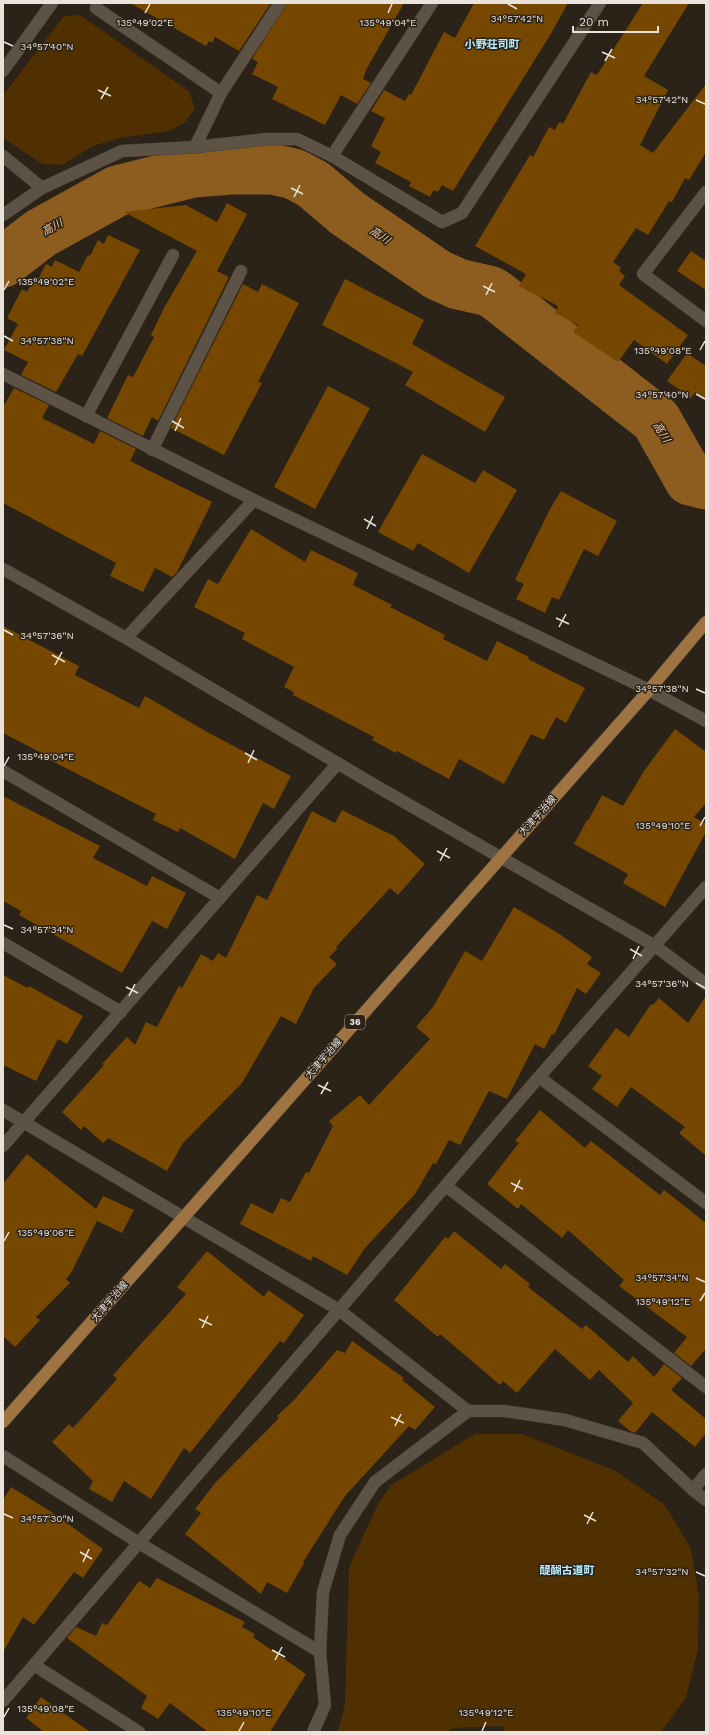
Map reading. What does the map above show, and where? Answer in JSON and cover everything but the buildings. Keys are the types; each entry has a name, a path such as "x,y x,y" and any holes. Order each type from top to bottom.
{"main road":[{"name":"大津宇治線","path":"3,1422 500,857 649,690 706,622"}],"street":[{"path":"3,71 52,3"},
{"path":"195,147 221,93 280,3"},
{"path":"332,156 432,3"},
{"path":"3,215 42,188 122,151 195,147 267,139 298,139 332,156 442,222 462,213 600,3"},
{"path":"95,5 221,93"},
{"path":"3,156 42,188"},
{"path":"706,192 643,274 706,321"},
{"path":"86,416 173,255"},
{"path":"152,450 241,271"},
{"path":"3,374 254,500 649,690 706,721"},
{"path":"126,638 254,500"},
{"path":"3,569 126,638 338,763 655,946 706,984"},
{"path":"3,1146 338,763"},
{"path":"3,771 220,898"},
{"path":"3,1701 540,1077 706,887"},
{"path":"3,943 121,1012"},
{"path":"540,1077 706,1203"},
{"path":"3,1110 184,1216 339,1310 468,1411"},
{"path":"446,1186 706,1387"},
{"path":"314,1732 325,1705 320,1652 322,1592 340,1535 375,1482 468,1411 505,1411 566,1420 643,1443 692,1490 706,1500"},
{"path":"3,1456 139,1543 320,1652"},
{"path":"692,1490 706,1474"},
{"path":"34,1665 139,1732"}],"shaded area":[{"path":"80,15 189,91 195,109 184,123 169,131 120,138 93,146 62,165 42,164 3,138 3,95 64,16"},
{"path":"475,1434 522,1434 616,1471 665,1505 691,1549 699,1597 698,1649 686,1698 661,1732 504,1732 503,1726 453,1728 448,1732 338,1732 345,1704 349,1567 378,1504 391,1485"}],"waterway":[{"name":"高川","path":"3,262 41,233 117,191 193,172 231,169 272,169 294,174 313,184 347,213 438,275 458,284 489,291 496,295 656,420 690,480 706,484"}],"district":[{"name":"小野荘司町","path":"492,44"},
{"name":"醍醐古道町","path":"567,1570"}]}
